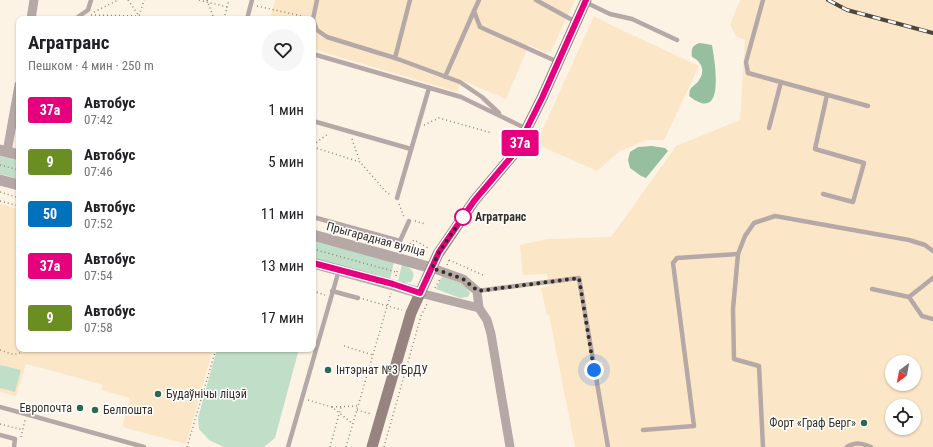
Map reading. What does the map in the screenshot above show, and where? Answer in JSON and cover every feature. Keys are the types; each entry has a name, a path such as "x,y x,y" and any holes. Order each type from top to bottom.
{"main road":[{"path":"372,447 411,313 439,252 470,206 512,156 527,129 585,1"}],"street":[{"path":"31,16 34,0"},
{"path":"16,97 3,151 16,154"},
{"path":"0,180 16,184"},
{"name":"Прыгарадная вуліца","path":"316,236 432,268 463,279 478,291"},
{"path":"316,264 479,308"},
{"path":"478,291 479,308 487,320 491,334 510,447"}],"lane":[{"path":"79,16 88,10 91,0"},
{"path":"314,16 317,0"},
{"path":"395,58 410,0"},
{"path":"445,76 479,0"},
{"path":"536,0 543,2 576,22"},
{"path":"763,0 746,62 748,73 868,106"},
{"path":"585,1 610,14 632,19 677,40"},
{"path":"248,16 252,2"},
{"path":"474,11 480,27 558,62"},
{"path":"316,27 317,30 327,37 395,58 460,82 482,97 503,117"},
{"path":"316,55 461,97 527,129"},
{"path":"769,128 781,82"},
{"path":"397,198 429,88"},
{"path":"823,194 853,202 864,163 815,149 827,95"},
{"path":"316,121 411,149"},
{"path":"763,447 759,366 734,359 733,309 738,254 745,236 754,223 775,216 909,240 925,245 933,251"},
{"path":"316,218 400,241 409,221"},
{"path":"643,430 694,426 673,263 677,258 738,254"},
{"path":"316,349 339,270"},
{"path":"478,291 579,278 608,447"},
{"path":"909,297 933,278"},
{"path":"872,289 909,297 922,316 933,319"},
{"path":"332,294 358,298"},
{"path":"288,447 315,352"},
{"path":"0,407 144,447"},
{"path":"0,435 15,439 14,447"},
{"path":"847,447 852,444 864,444 871,447"}],"path":[{"path":"118,0 88,15 140,16"},
{"path":"128,0 140,16"},
{"path":"140,16 144,0"},
{"path":"199,0 207,1 227,8"},
{"path":"225,16 229,0"},
{"path":"207,1 213,16"},
{"path":"252,2 272,10 299,16"},
{"path":"417,128 439,118 492,133"},
{"path":"316,144 337,128"},
{"path":"350,131 360,162 387,193 397,198"},
{"path":"316,147 360,162"},
{"path":"0,165 16,169"},
{"path":"0,192 16,197"},
{"path":"0,201 16,205"},
{"path":"346,447 403,247 409,245 414,240"},
{"path":"316,250 397,272"},
{"path":"449,260 485,276"},
{"path":"316,291 332,294"},
{"path":"384,447 421,316"},
{"path":"344,346 373,355"},
{"path":"0,350 16,355 22,352"},
{"path":"187,447 215,352"},
{"path":"302,398 332,407 358,406"},
{"path":"332,407 353,424"},
{"path":"330,447 341,407"},
{"path":"357,410 381,417"},
{"path":"20,442 26,415"},
{"path":"0,424 23,430"}],"shaded area":[{"path":"275,0 575,0 551,51 547,53 529,45 506,99 461,80 457,92 316,50 316,16 271,16"},
{"path":"740,0 933,0 933,447 575,447 549,315 547,315 541,288 549,286 547,274 523,275 520,245 547,239 611,237 676,146 740,120 745,40 736,36 730,25"},
{"path":"594,16 699,66 664,140 647,140 620,151 597,171 536,144"},
{"name":"Будаўнічы ліцэй","path":"0,204 16,208 16,352 212,352 186,444 122,427 130,398 101,390 103,385 53,371 26,364 16,396 0,392"}],"green space":[{"path":"700,43 712,45 715,65 716,88 709,103 701,103 689,96 690,90 701,77 702,73 702,67 698,61 692,57 692,50 694,46"},
{"path":"652,146 665,148 668,151 646,178 630,168 628,160 630,152 638,147"},
{"path":"0,156 16,160 16,178 0,174"},
{"path":"316,241 394,262 390,280 316,259"},
{"path":"402,264 408,267 413,273 413,279 411,282 402,283 398,281"},
{"path":"442,276 458,282 465,287 470,293 468,297 460,298 436,289"},
{"path":"216,352 298,352 275,438 264,447 224,447 209,440 199,429 198,418"},
{"path":"0,365 21,370 15,392 0,388"}],"railway":[{"path":"828,0 847,10 933,33"}],"bus line":[{"name":"37а","path":"316,264 393,284 420,293 439,252 474,201 512,156 542,98 586,0"}],"place":[{"name":"Агратранс","path":"463,217"},
{"name":"Інтэрнат №3 БрДУ","path":"328,370"},
{"name":"Будаўнічы ліцэй","path":"158,394"},
{"name":"Европочта","path":"80,408"},
{"name":"Белпошта","path":"95,410"},
{"name":"Форт «Граф Берг»","path":"864,423"}],"route":[{"path":"463,217 439,252 432,268 463,279 478,291 579,278 594,370"}]}
